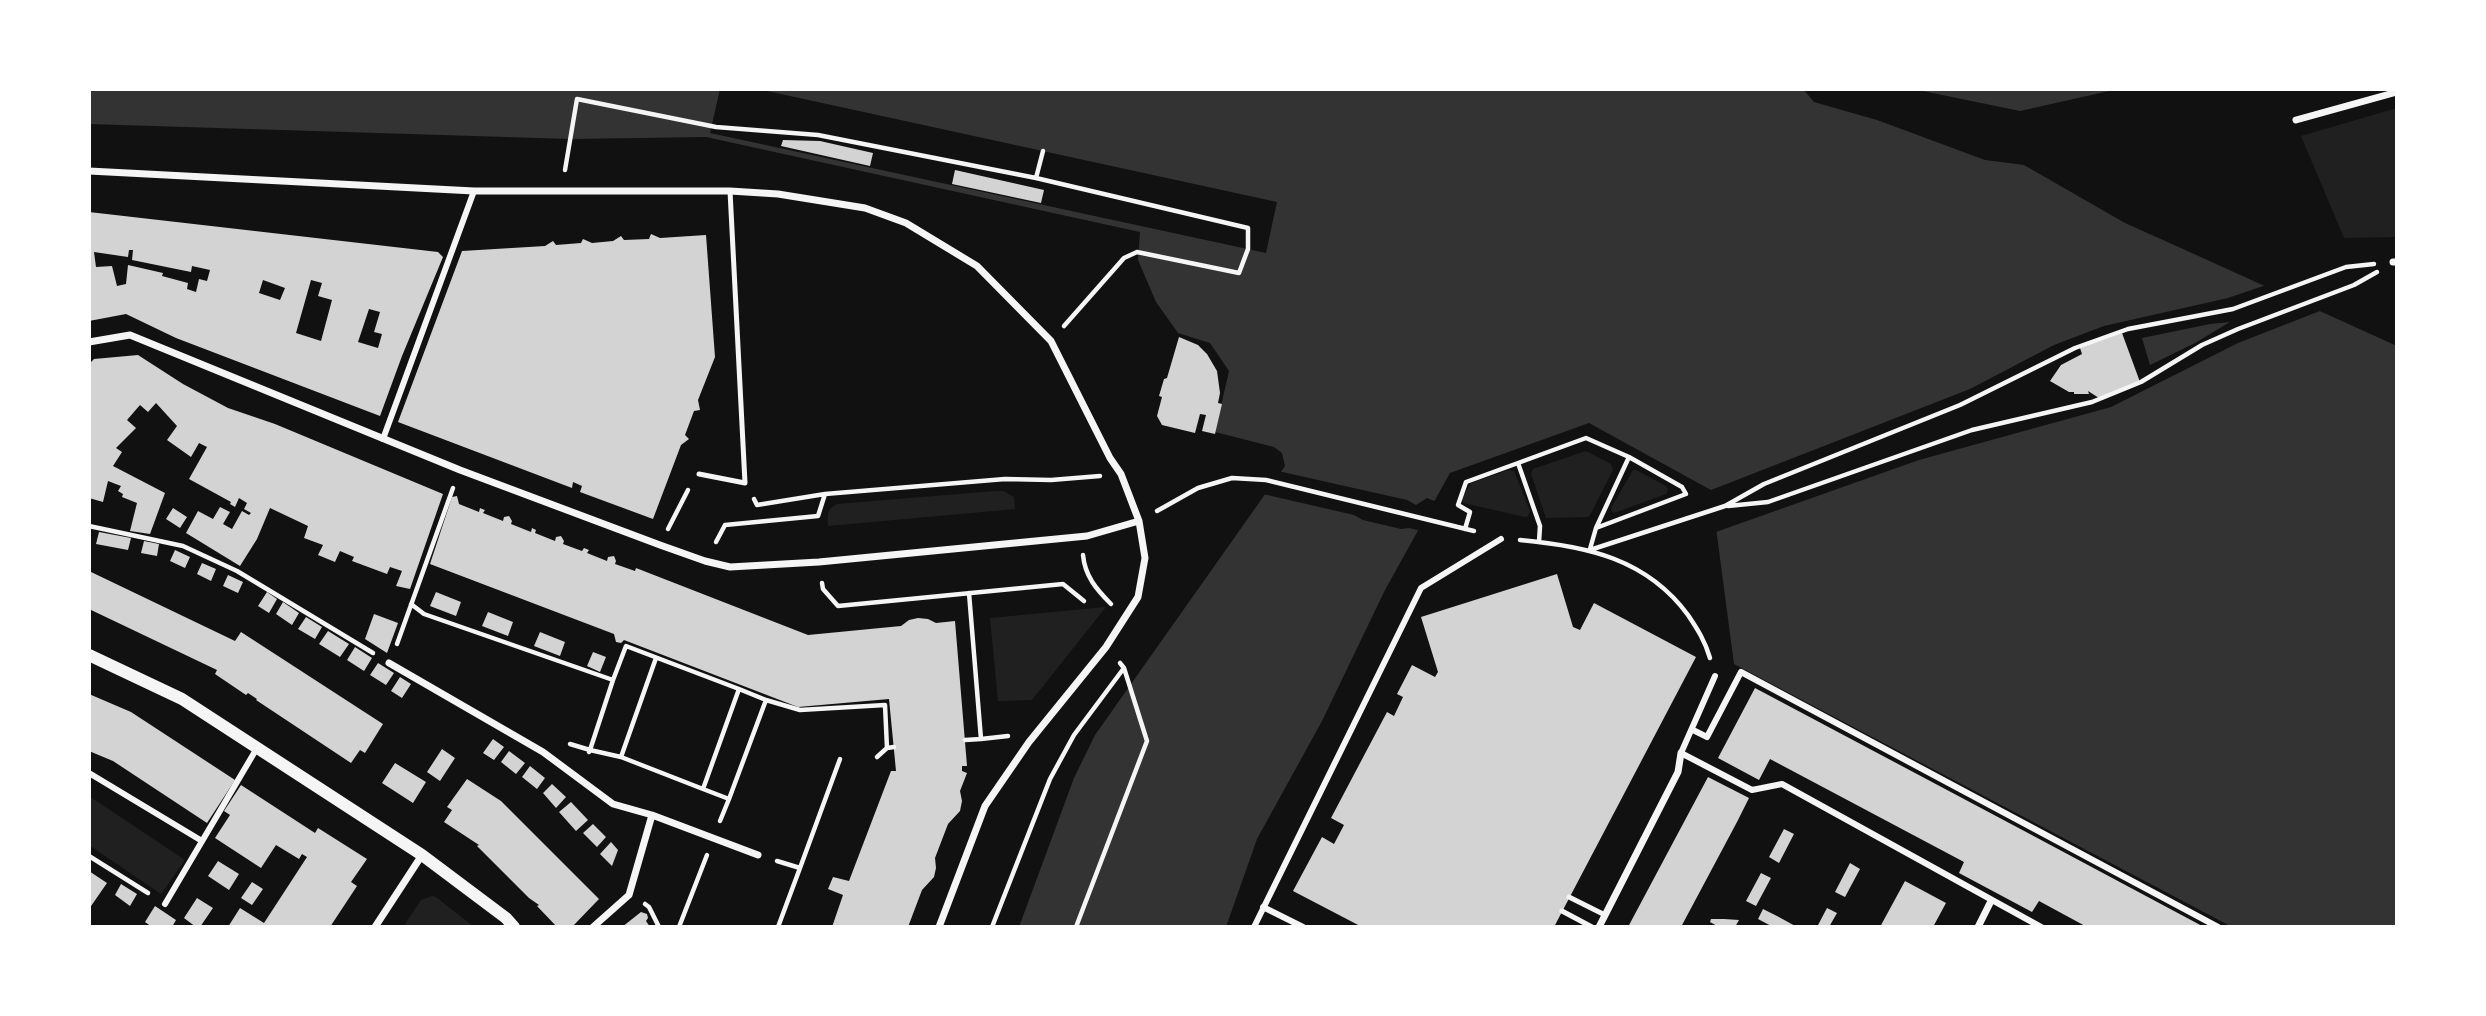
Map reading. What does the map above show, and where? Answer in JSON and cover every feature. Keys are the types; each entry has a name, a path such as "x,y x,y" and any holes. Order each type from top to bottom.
{"street":[{"path":"2296,120 2397,92"},
{"path":"89,171 474,191 730,191 824,200 865,208 906,223 977,266 1051,341 1110,458 1121,474 1139,521 1145,558 1138,597 1105,647 1029,743 985,806 939,927"},
{"path":"383,439 474,191"},
{"path":"89,342 130,335 383,439 660,545 730,567 819,562 1081,537 1101,534 1139,521"},
{"path":"1254,927 1421,588 1501,538"},
{"path":"89,655 182,699 422,855 506,918 514,927"},
{"path":"389,663 543,752 612,804 652,815 758,855"},
{"path":"1693,730 1707,737 1741,672 2218,927"},
{"path":"1600,927 1678,772 1681,753 1715,676"},
{"path":"165,904 257,747"},
{"path":"1681,753 1752,790 1782,784 2041,927"},
{"path":"89,773 202,841"},
{"path":"593,927 629,895 652,815"},
{"path":"375,927 422,855"},
{"path":"1978,927 1991,901"},
{"path":"1264,907 1303,927"}],"lane":[{"path":"699,474 745,483 730,191"},
{"path":"1569,897 1605,915"},
{"path":"1562,911 1592,927"}],"path":[{"path":"562,192 577,99 716,127 818,135 1036,178 1248,228 1248,249 1240,274 1137,252 1124,258 1051,341"},
{"path":"1036,178 1043,151"},
{"path":"1590,550 1725,506 1764,484 1960,405 2075,348 2128,329 2233,309 2346,267 2395,262"},
{"path":"1725,506 1768,502 1972,430 2092,402 2141,382 2202,345 2354,285 2395,262"},
{"path":"1465,529 1470,512 1458,505 1466,482 1586,439 1629,457 1682,487 1686,494 1596,528"},
{"path":"1590,550 1596,528 1629,457"},
{"path":"1518,463 1540,526 1539,542"},
{"path":"1139,521 1198,488 1231,478 1266,480 1501,538 1590,550 1635,566 1674,596 1704,638 1715,676"},
{"path":"745,483 757,505 825,494 1005,479 1067,479"},
{"path":"705,561 725,524 818,516 825,494"},
{"path":"660,545 681,500"},
{"path":"89,526 183,546 194,551 237,571 389,663 443,510"},
{"path":"1081,537 1086,572 1091,583 1113,606"},
{"path":"819,562 823,589 838,606 1063,584 1084,601"},
{"path":"969,593 981,739"},
{"path":"411,604 424,614 613,680"},
{"path":"729,799 621,757 590,750 626,646 766,700 800,710 885,705 890,747 877,757"},
{"path":"1076,927 1147,741 1124,668 1105,647"},
{"path":"621,757 656,658"},
{"path":"992,927 1050,779 1074,735 1124,668"},
{"path":"703,789 739,689"},
{"path":"679,927 766,700"},
{"path":"965,740 1014,735 1029,743"},
{"path":"749,744 758,747"},
{"path":"778,927 840,760"},
{"path":"758,855 800,868"},
{"path":"89,856 165,904"}],"shaded area":[{"path":"89,89 1803,89 1814,102 1877,120 1985,160 2024,165 2125,223 2397,346 2397,927 2232,927 1734,664 1711,490 1589,423 1450,473 1385,590 1322,721 1257,839 1226,927 1019,927 1074,778 1095,735 1285,466 1282,453 1274,447 1215,432 1229,371 1210,343 1178,333 1156,302 1138,260 1140,232 706,137 570,139 89,124"},
{"path":"1913,89 2118,89 2020,111"},
{"path":"2397,108 2397,237 2344,238 2301,136"},
{"path":"1586,451 1611,464 1613,470 1590,515 1546,518 1531,474 1533,469"},
{"path":"1509,470 1514,471 1530,511 1528,516 1463,503 1462,499 1471,483"},
{"path":"1633,470 1666,486 1666,494 1614,513 1612,506"},
{"path":"1003,491 1014,497 1015,509 828,526 828,513 837,504"},
{"path":"1106,607 1032,700 998,701 990,618"},
{"path":"89,796 185,860 161,894 89,845"},
{"path":"432,896 474,927 403,927 421,900"}],"pier":[{"path":"720,89 758,89 1277,202 1266,253 710,133"},
{"path":"2269,284 2325,309 2238,343 2111,407 1919,460 1713,533 1706,492 1970,389 2054,345 2104,326 2228,298","holes":["2230,322 2150,365 2142,338"]},
{"path":"1278,471 1407,500 1416,505 1427,498 1437,502 1421,531 1401,529 1263,494"}],"building":[{"path":"783,140 820,141 873,153 870,166 781,146"},
{"path":"955,170 1044,190 1041,203 952,184"},
{"path":"89,212 438,252 443,257 380,416 176,338 126,314 89,321","holes":["129,250 133,250 132,260 191,272 192,266 210,270 207,281 199,279 196,292 187,289 188,283 162,276 163,273 128,265 126,284 117,286 112,266 96,267 94,252 128,257","263,280 285,288 280,300 259,293","311,280 322,283 318,296 332,300 321,341 296,333","369,309 380,312 374,332 382,334 378,348 358,342"]},
{"path":"651,234 660,238 706,235 715,357 698,400 700,410 694,411 685,435 689,439 681,445 653,519 580,492 582,486 573,482 572,488 398,422 462,251 545,246 553,241 556,245 581,243 583,239 592,243 613,241 621,236 624,240 649,239"},
{"path":"2122,333 2140,382 2099,398 2088,391 2089,394 2074,394 2050,381 2061,365 2082,354 2080,348"},
{"path":"1179,337 1198,345 1217,371 1220,393 1218,403 1222,404 1215,434 1202,431 1206,415 1200,414 1195,433 1162,425 1157,416 1162,397 1159,396"},
{"path":"138,355 183,384 228,408 275,424 443,494 410,589 396,586 402,571 390,567 387,574 352,561 354,557 340,551 335,562 318,555 323,545 304,538 308,526 270,508 257,539 240,566 186,533 198,511 213,519 220,507 230,512 223,524 232,529 242,511 249,515 251,513 244,509 247,503 239,498 235,507 231,502 189,479 207,447 199,443 191,457 167,440 177,426 156,403 148,412 140,405 127,420 136,428 116,448 122,452 113,466 165,493 150,534 130,531 137,503 122,497 123,494 118,491 121,486 108,481 103,502 89,498 89,364 94,359"},
{"path":"457,496 459,504 479,512 480,508 485,510 483,513 503,521 504,517 509,516 511,524 531,532 532,528 536,530 535,533 555,541 556,537 561,536 563,544 582,551 584,548 589,550 587,553 607,561 608,557 614,556 615,564 635,571 636,568 808,635 901,626 918,618 936,623 955,621 967,766 962,766 962,771 967,773 960,791 960,811 948,824 935,858 934,877 922,890 908,927 832,927 843,895 828,889 833,877 849,881 891,771 896,771 889,699 798,707 624,640 621,643 616,642 614,634 430,564 452,497"},
{"path":"173,508 187,517 180,528 166,519"},
{"path":"99,532 131,538 128,550 96,544"},
{"path":"144,541 159,544 157,556 141,553"},
{"path":"175,550 190,557 185,568 170,561"},
{"path":"202,563 216,569 211,581 197,574"},
{"path":"89,571 235,641 241,632 383,724 365,753 360,750 351,763 248,693 246,695 215,674 217,670 89,609"},
{"path":"1557,574 1573,627 1580,630 1594,603 1696,657 1554,927 1362,927 1293,891 1322,837 1334,844 1344,825 1331,818 1387,712 1394,716 1403,697 1397,694 1412,665 1435,677 1438,672 1421,617"},
{"path":"228,575 243,582 238,593 223,586"},
{"path":"267,592 277,599 269,613 258,606"},
{"path":"436,592 461,602 456,616 430,606"},
{"path":"283,602 299,613 292,625 276,614"},
{"path":"488,612 513,622 508,636 482,626"},
{"path":"374,614 398,623 387,653 365,639"},
{"path":"306,617 322,627 315,639 298,629"},
{"path":"328,631 349,644 340,657 319,644"},
{"path":"540,632 565,642 560,656 534,646"},
{"path":"355,647 372,658 364,671 347,660"},
{"path":"593,652 606,657 600,672 587,666"},
{"path":"378,663 394,673 386,685 370,675"},
{"path":"400,677 411,684 402,698 391,691"},
{"path":"1755,688 2204,927 2087,927 2039,901 2032,912 1959,873 1964,862 1770,759 1759,780 1718,758"},
{"path":"89,694 131,712 235,780 207,823 113,761 89,751"},
{"path":"493,739 504,747 494,760 483,753"},
{"path":"442,749 455,758 440,781 427,772"},
{"path":"509,751 525,763 516,774 501,762"},
{"path":"395,763 426,782 413,803 382,783"},
{"path":"530,766 545,778 537,789 522,777"},
{"path":"1708,777 1749,798 1681,927 1628,927"},
{"path":"467,779 501,801 599,899 572,927 557,927 537,906 539,905 477,846 479,845 444,822 452,810 447,807"},
{"path":"552,784 566,797 556,808 543,793"},
{"path":"241,785 315,833 318,828 367,859 351,882 357,886 330,927 228,927 240,908 264,923 307,857 302,854 299,859 276,845 261,868 215,838 230,815 224,811"},
{"path":"571,802 588,820 576,831 559,812"},
{"path":"593,824 606,837 597,847 583,833"},
{"path":"1784,829 1794,834 1779,863 1769,857"},
{"path":"611,842 618,850 612,866 600,854"},
{"path":"218,861 239,874 229,890 208,876"},
{"path":"1850,863 1860,869 1845,897 1835,892"},
{"path":"89,871 107,883 89,909"},
{"path":"1761,873 1771,878 1756,906 1746,901"},
{"path":"1905,881 1946,903 1933,927 1880,927"},
{"path":"252,882 263,889 252,905 241,898"},
{"path":"121,884 137,894 130,906 115,895"},
{"path":"197,898 213,908 200,927 184,918"},
{"path":"155,906 176,920 172,927 152,927 145,922"},
{"path":"1827,908 1837,913 1829,927 1817,927"},
{"path":"1763,909 1797,927 1773,927 1758,919"},
{"path":"641,912 647,914 646,921 650,927 622,927"},
{"path":"1711,919 1739,920 1735,927 1719,927 1710,922"}]}
